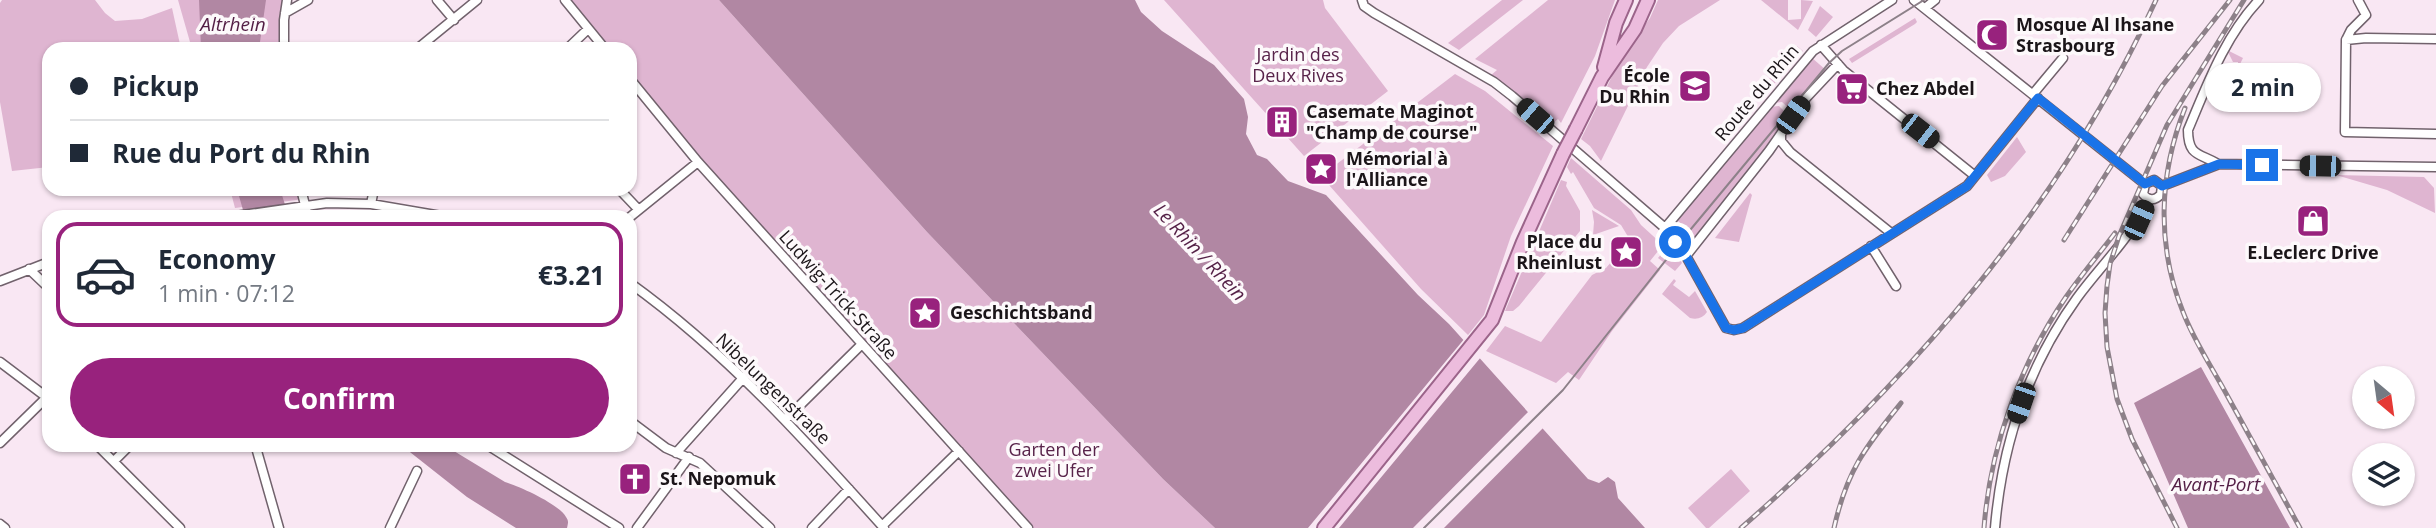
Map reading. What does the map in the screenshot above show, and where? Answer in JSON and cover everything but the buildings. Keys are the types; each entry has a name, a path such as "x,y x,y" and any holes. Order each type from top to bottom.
{"main road":[{"path":"1602,77 1616,23 1626,0"},
{"path":"1324,528 1476,342 1495,313 1523,242 1563,154 1602,77 1635,29 1648,0"}],"street":[{"path":"284,42 287,0"},
{"path":"285,13 308,0"},
{"path":"437,0 454,20"},
{"path":"426,42 477,0"},
{"path":"565,0 599,42"},
{"path":"1362,0 1368,10 1494,82 1665,228 1686,256 1726,328 1734,330 1743,328 1967,186 2063,58"},
{"name":"Route du Rhin","path":"1665,228 1813,51 1892,0"},
{"path":"1914,0 2145,184"},
{"path":"1924,8 1935,0"},
{"path":"2219,164 2196,154 2188,141 2188,130 2223,50 2259,0"},
{"path":"2358,0 2365,15 2346,40 2344,132 2436,134"},
{"path":"574,42 588,29"},
{"path":"2346,40 2436,39"},
{"path":"1821,45 1838,64 1975,176"},
{"path":"1686,256 1769,151 1806,98 1838,64"},
{"name":"Ludwig-Trick-Straße","path":"637,88 698,162 1028,528"},
{"path":"1781,133 1781,141 1790,152 1891,233"},
{"path":"626,196 638,209 698,162"},
{"path":"2162,186 2219,164 2436,167"},
{"path":"2145,184 2154,180 2162,186"},
{"path":"2145,184 2143,194 2148,199"},
{"path":"2148,199 2158,198 2162,186"},
{"path":"301,196 300,206 303,210"},
{"path":"370,204 372,196"},
{"path":"1995,528 2007,445 2021,403 2042,355 2078,296 2139,220 2148,199"},
{"path":"271,210 327,203 370,204 406,210"},
{"path":"1871,246 1896,286"},
{"path":"0,281 42,264"},
{"path":"29,269 42,281"},
{"name":"Nibelungenstraße","path":"637,288 661,305 744,377 883,527"},
{"path":"785,420 861,345"},
{"path":"0,362 42,394"},
{"path":"676,453 744,377"},
{"path":"0,443 42,404"},
{"path":"637,427 676,453 701,463 770,528"},
{"path":"883,527 959,451"},
{"path":"104,452 174,526"},
{"path":"114,461 123,452"},
{"path":"257,452 279,528"},
{"path":"499,452 619,528"},
{"path":"638,528 689,457"},
{"path":"390,528 417,471"},
{"path":"812,528 849,489"},
{"path":"0,524 5,528"}],"green space":[{"path":"2,0 95,0 115,21 142,19 172,8 179,42 42,42 42,168 12,171 0,102"},
{"name":"Altrhein","path":"178,0 283,0 279,42 190,42"},
{"name":"Garten der zwei Ufer","path":"564,0 719,0 927,232 1163,479 1215,528 1025,528 637,88 637,42 598,42"},
{"name":"Jardin des Deux Rives","path":"1164,0 1323,0 1325,8 1388,91 1304,156"},
{"path":"1502,0 1523,0 1459,50 1448,43"},
{"path":"1548,0 1615,0 1595,56 1561,123 1558,119 1552,124 1508,87 1490,76 1497,70 1475,59"},
{"path":"1658,0 1720,0 1679,26 1663,43 1647,67 1601,161 1581,139 1622,56 1650,18"},
{"path":"1761,0 1788,0 1788,20 1801,19 1801,0 1813,1 1798,30"},
{"path":"1820,6 1833,17 1816,37 1808,30"},
{"path":"1915,18 1915,24 1852,63 1849,59"},
{"path":"1797,46 1803,51 1774,84 1768,80"},
{"path":"2227,50 2243,58 2239,66 2256,77 2232,93 2230,90 2233,82 2237,82 2238,62 2233,62"},
{"path":"1811,57 1827,71 1793,112 1782,102 1772,103"},
{"path":"1455,74 1485,91 1553,146 1511,236 1484,315 1468,335 1421,289 1321,176"},
{"path":"1779,106 1789,116 1768,148 1696,238 1677,220 1705,181 1769,107"},
{"path":"2017,137 2026,152 2005,176 1991,182 1987,175"},
{"path":"1571,158 1631,210 1641,225 1663,245 1650,261 1660,270 1612,331 1579,380 1568,372 1556,383 1486,351 1505,326 1541,342 1592,275 1606,268 1630,240 1621,225 1594,208 1573,172 1571,174 1567,167"},
{"path":"2336,175 2424,177 2434,188 2435,213 2387,190"},
{"path":"1561,180 1567,182 1566,186 1580,211 1580,231 1519,306 1513,311 1505,311"},
{"path":"1750,193 1752,195 1739,242 1715,238"},
{"path":"232,196 303,196 304,199 235,208"},
{"path":"1592,210 1619,226 1593,235"},
{"path":"1670,244 1682,263 1675,271 1658,258"},
{"path":"1674,279 1676,281 1673,285 1689,297 1695,291 1707,312 1704,316 1690,318 1662,294"},
{"path":"1731,469 1750,491 1706,528 1688,508"}],"water":[{"name":"Altrhein","path":"199,0 266,0 260,42 201,42"},
{"name":"Le Rhin / Rhein","path":"719,0 1135,0 1141,12 1162,31 1214,65 1244,99 1248,117 1246,134 1257,155 1267,159 1288,181 1326,195 1418,295 1449,324 1588,479 1599,483 1608,477 1615,482 1618,498 1645,528 1215,528 1163,479 927,232"},
{"path":"239,196 282,196 287,210 243,210"},
{"name":"Avant-Port","path":"2201,367 2290,528 2188,528 2134,403"},
{"path":"410,452 456,452 505,482 547,501 567,518 567,528 516,528 467,497"}],"pier":[{"path":"1465,338 1481,357 1339,528 1308,528"},
{"path":"1530,410 1545,426 1444,528 1413,528"}],"tram line":[{"path":"1424,528 1563,390 1681,241 1829,63 1842,51 1924,0"}],"railway":[{"path":"1741,528 1864,412 1977,286 2028,219 2075,149 2118,76 2156,0"},
{"path":"2064,240 2162,86 2230,0"},
{"path":"2177,528 2132,439 2117,399 2107,347 2107,286 2110,264 2119,236 2167,125 2244,0"},
{"path":"2185,108 2170,158 2164,210 2168,261 2174,287 2187,323 2300,528"},
{"path":"1984,528 1987,498 2000,437 2021,378 2066,297 2115,233"},
{"path":"1834,528 1851,475 1877,433 1901,403"}],"place":[{"name":"Mosque Al Ihsane Strasbourg","path":"1992,35"},
{"name":"École Du Rhin","path":"1695,86"},
{"name":"Chez Abdel","path":"1852,89"},
{"name":"Casemate Maginot \"Champ de course\"","path":"1282,122"},
{"name":"Mémorial à l'Alliance","path":"1321,169"},
{"name":"E.Leclerc Drive","path":"2313,221"},
{"name":"Place du Rheinlust","path":"1626,252"},
{"name":"Geschichtsband","path":"925,313"},
{"name":"St. Nepomuk","path":"635,479"}],"route":[{"path":"1675,242 1686,256 1726,328 1743,328 1967,186 2038,98 2145,184 2154,180 2162,186 2219,164 2262,165"}]}
